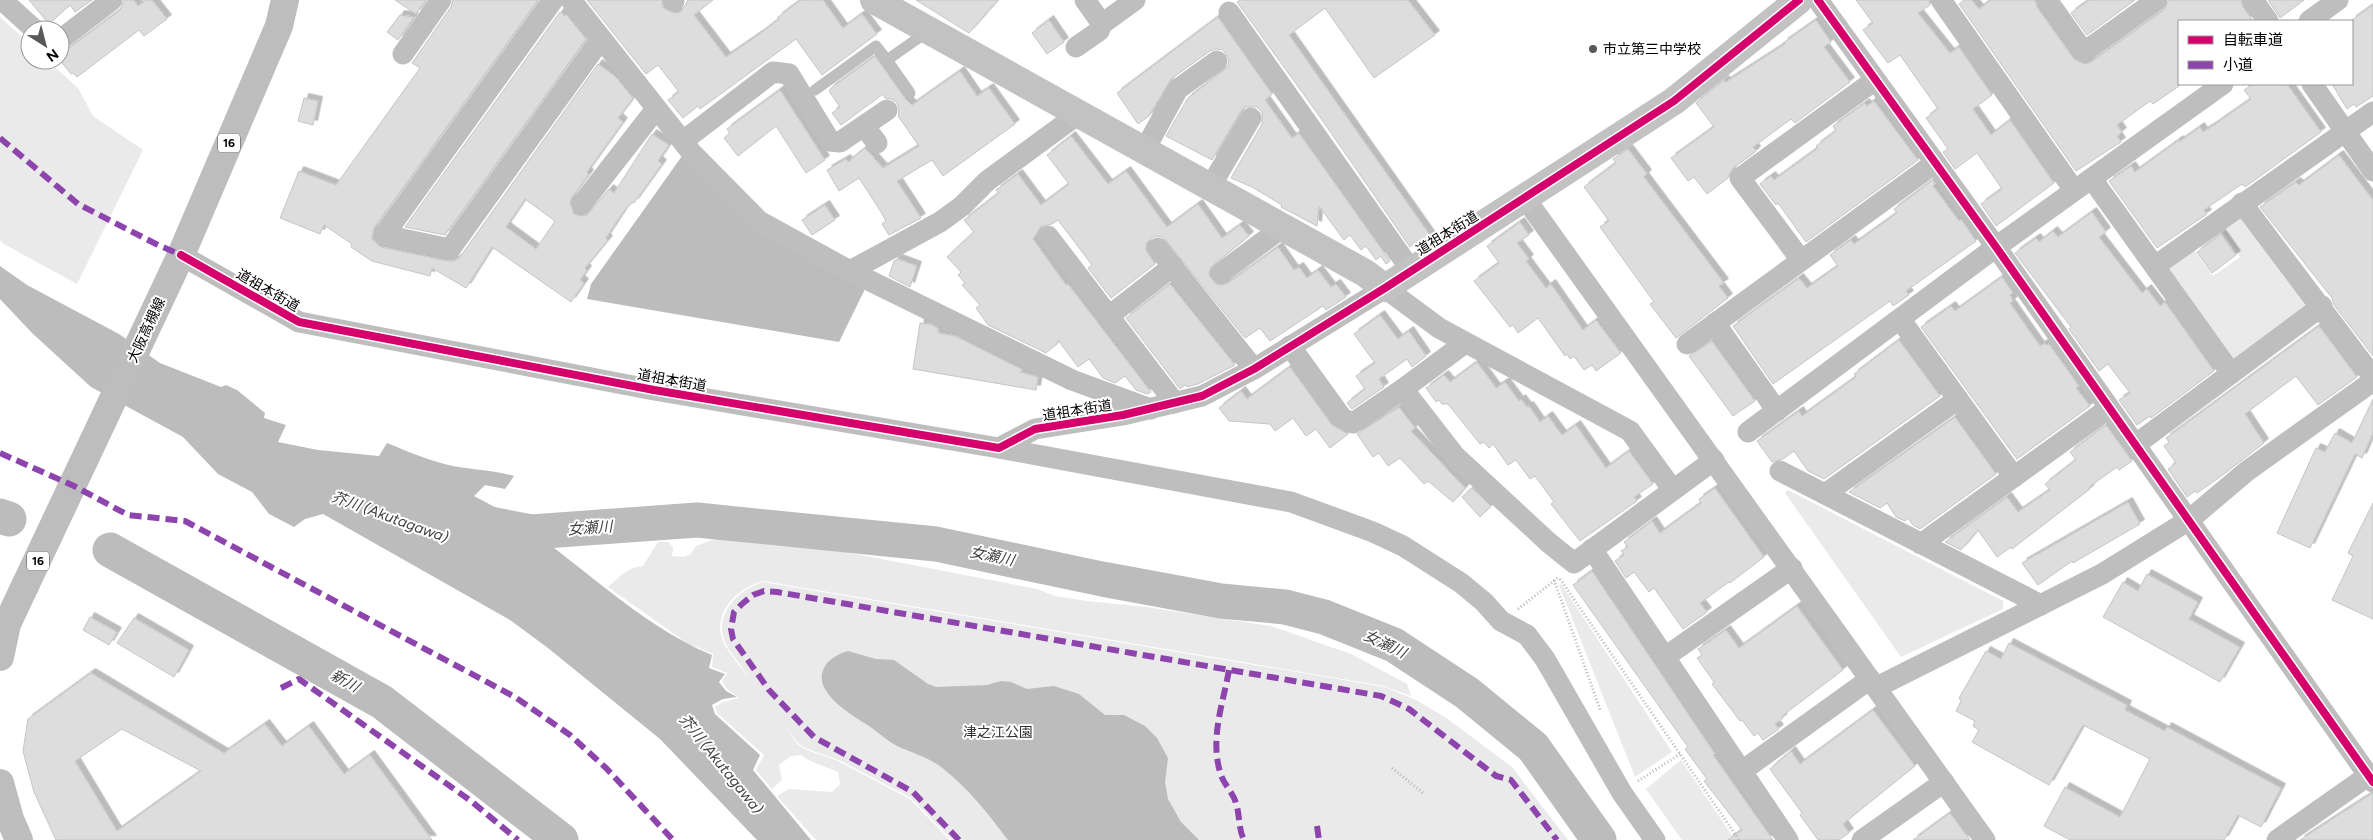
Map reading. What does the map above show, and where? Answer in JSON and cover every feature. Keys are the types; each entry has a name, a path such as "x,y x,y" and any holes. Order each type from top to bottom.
{"main road":[{"name":"大阪高槻線","path":"0,657 7,624 181,255 279,26 285,0"},
{"path":"0,783 10,819 19,840"}],"street":[{"path":"2,0 24,20"},
{"path":"70,32 109,0"},
{"path":"403,54 441,0"},
{"path":"553,0 384,235 450,248 601,39"},
{"path":"571,0 683,141 759,221 850,271 1072,380 1150,409"},
{"path":"874,0 1365,273 1438,328 1630,431 1673,490"},
{"path":"1085,0 1102,24"},
{"path":"1076,48 1099,31 1102,24 1135,0"},
{"name":"道祖本街道","path":"181,255 299,322 654,390 998,448 1035,429 1150,409 1202,396 1254,369 1384,288 1674,100 1799,0"},
{"path":"1818,0 1996,247 2372,780 2277,840"},
{"path":"1941,0 2083,185 2155,266 2231,373"},
{"path":"2047,0 2084,52 2157,0"},
{"path":"2253,0 2267,20"},
{"path":"2310,20 2338,0"},
{"path":"1229,12 1411,270"},
{"path":"1144,151 1178,89 1217,61"},
{"path":"683,141 773,72 789,74 830,141 840,142 887,110"},
{"path":"1801,260 1740,178 1875,80"},
{"path":"1748,432 1996,247 2222,85"},
{"path":"2313,85 2373,171"},
{"path":"582,204 656,108"},
{"path":"2155,266 2373,112"},
{"path":"850,271 940,222 962,206 987,181 1077,114"},
{"path":"1210,187 1251,118"},
{"path":"864,126 877,143"},
{"path":"1687,344 1935,163"},
{"path":"1524,198 1792,568 1985,840"},
{"path":"2242,203 2322,306 2373,377"},
{"path":"1221,273 1283,227"},
{"path":"1048,236 1175,403"},
{"path":"1158,248 1254,369"},
{"path":"1108,316 1173,266"},
{"path":"2135,445 2322,306"},
{"path":"1900,319 2014,477"},
{"path":"1715,323 1777,411"},
{"path":"1290,346 1342,418 1354,423 1465,343"},
{"path":"1742,771 1874,683 2041,605 2102,574 2189,520 2247,471 2373,381"},
{"path":"1403,389 1455,456 1548,542 1566,570 1714,460"},
{"path":"1825,494 1958,399"},
{"path":"1921,544 2109,408"},
{"path":"998,448 1291,502 1373,532 1403,546 1461,583 1484,602 1501,621 1527,635 1545,658 1622,793 1655,840"},
{"path":"1780,471 2041,605"},
{"path":"1592,549 1788,840"},
{"path":"1665,657 1792,568"},
{"path":"1862,840 1944,782"}],"lane":[{"path":"887,60 929,30"},
{"path":"815,90 876,46 910,93"}],"path":[{"path":"1516,611 1566,570 1680,754 1739,840"},
{"path":"1554,580 1602,716"},
{"path":"1630,786 1680,754"},
{"path":"1392,768 1424,793"}],"green space":[{"path":"0,17 20,35 20,70 58,70 78,88 93,116 143,150 77,284 0,240"},
{"path":"2237,214 2308,303 2307,311 2239,360 2230,359 2166,271 2191,246 2213,276 2240,257 2219,227"},
{"path":"1788,490 2003,601 2003,609 1901,657 1785,493"},
{"name":"津之江公園","path":"720,537 788,541 1037,589 1055,596 1146,607 1271,626 1351,654 1407,684 1411,696 1384,686 763,581 743,590 735,597 723,614 720,624 725,645 748,677 726,644 722,624 725,614 736,598 744,591 763,582 1385,687 1416,700 1445,717 1512,767 1568,840 952,840 911,798 839,760 807,749 799,744 786,728 798,745 807,750 838,761 910,799 950,840 816,840 777,796 789,789 832,792 840,784 838,772 808,760 801,755 791,756 779,765 782,780 772,789 756,770 764,755 717,713 715,707 723,702 739,698 727,689 722,681 727,673 712,667 713,654 687,643 608,587 628,570 643,566 658,542 669,542 673,548 672,556 683,557 691,554 696,546"},
{"path":"1561,584 1672,752 1635,777 1559,585"},
{"path":"1681,760 1735,840 1682,840 1646,789"}],"water":[{"path":"682,156 865,289 839,342 587,299 591,284"},
{"name":"芥川 (Akutagawa)","path":"0,266 27,285 119,334 160,363 221,387 226,385 237,390 265,413 264,418 286,425 278,442 318,450 379,456 387,443 444,464 514,476 505,489 485,485 474,496 505,513 535,533 620,600 649,620 680,639 712,655 709,668 725,674 719,682 726,691 737,697 723,699 712,705 715,714 760,755 753,770 811,840 757,840 660,739 548,648 510,620 323,514 305,519 294,527 269,514 252,492 218,474 183,437 91,387 32,333 0,299"},
{"path":"848,651 876,659 894,660 928,684 936,687 987,685 1001,681 1011,682 1027,689 1054,686 1079,694 1105,715 1124,715 1145,726 1157,738 1168,758 1165,782 1168,799 1181,822 1199,840 1008,840 977,801 941,767 894,744 846,711 829,695 822,677 824,668 834,657"}],"building":[{"path":"29,0 92,0 75,12 70,5 53,20 46,20"},
{"path":"124,0 134,0 138,6 146,0 152,0 167,19 144,36 139,30 77,77 73,73 71,74 68,70 70,70 70,48 120,10"},
{"path":"395,0 426,0 416,14"},
{"path":"453,0 538,0 374,228 372,239 381,247 447,261 454,261 460,257 598,64 615,76 633,98 618,118 623,122 587,172 589,174 572,197 570,203 574,214 587,215 609,189 614,193 652,134 669,145 658,161 662,164 634,203 632,202 623,212 606,238 608,240 585,268 587,270 580,280 584,283 571,302 492,247 466,288 432,268 430,276 372,261 351,247 352,244 324,225 320,234 280,218 299,171 336,185 420,68 412,63 451,7","holes":["525,199 555,221 536,249 506,227"]},
{"path":"587,0 662,0 663,8 674,13 681,12 688,0 713,0 694,15 726,57 761,33 779,19 778,17 801,0 823,0 843,28 862,14 877,34 822,75 796,39 700,109 698,106 683,118 668,100 679,92 658,65 646,74"},
{"path":"916,0 998,0 969,33"},
{"path":"1240,0 1408,0 1435,35 1374,78 1325,8 1289,35 1432,238 1417,249 1413,244 1410,247 1237,2"},
{"path":"1856,0 1929,0 1930,5 1918,13 1950,53 1959,47 1992,95 1973,109 1991,135 2010,120 2054,183 1996,226 1981,204 2002,189 1977,153 1955,169 1943,152 1948,149 1926,118 1938,109 1900,55 1888,63 1863,30 1873,23"},
{"path":"1964,0 1972,0 1979,9 1991,0 2035,0 2037,7 2074,59 2085,64 2091,62 2164,10 2169,0 2241,0 2243,7 2252,20 2178,20 2179,86 2153,104 2150,101 2117,125 2122,132 2117,136 2121,142 2076,171 1959,4"},
{"path":"2089,0 2135,0 2087,35 2071,13"},
{"path":"2268,0 2304,0 2280,18"},
{"path":"2373,5 2373,96 2356,107 2354,104 2347,109 2333,85 2353,85 2352,20"},
{"path":"560,12 565,16 566,14 586,39 445,235 405,227"},
{"path":"400,15 414,17 398,40 387,32"},
{"path":"1218,17 1272,94 1265,100 1292,138 1299,133 1390,261 1386,264 1381,256 1376,260 1366,246 1361,250 1350,235 1344,240 1319,206 1317,226 1281,207 1282,205 1252,187 1231,178 1262,124 1262,112 1257,107 1245,107 1241,111 1212,160 1166,136 1188,98 1228,67 1229,59 1223,50 1216,49 1210,51 1171,79 1149,116 1138,124 1117,93"},
{"path":"1049,20 1064,42 1047,54 1032,33"},
{"path":"1816,20 1831,42 1824,47 1850,82 1795,123 1791,119 1753,147 1756,150 1754,153 1733,168 1728,178 1707,194 1694,177 1688,181 1671,158 1714,127 1696,103 1724,80 1726,82 1785,44 1783,43"},
{"path":"875,56 904,97 912,105 960,71 977,96 989,88 1015,124 943,176 932,160 897,181 921,218 889,235 882,224 886,221 859,178 839,191 827,170 846,159 848,162 865,148 883,168 919,146 898,116 897,103 892,99 885,98 883,94 841,125 832,113 840,107 829,91 831,88"},
{"path":"2252,85 2288,85 2321,132 2245,187 2242,184 2204,210 2207,214 2157,248 2109,181 2131,166 2135,172 2200,127 2203,132 2214,125 2251,99 2244,90"},
{"path":"780,90 825,160 806,173 776,126 738,156 724,138 730,133 727,129"},
{"path":"304,98 318,101 313,125 298,121"},
{"path":"1874,101 1918,160 1806,242 1778,203 1776,205 1760,184 1771,176 1774,180 1818,148 1816,146 1836,131 1833,126 1865,103 1867,106"},
{"path":"1071,136 1108,184 1126,171 1167,227 1198,204 1222,238 1240,225 1249,236 1210,268 1209,275 1216,284 1228,283 1278,247 1294,270 1299,267 1307,278 1318,270 1331,287 1336,284 1346,297 1326,310 1323,306 1270,341 1260,328 1245,338 1163,237 1151,238 1146,244 1146,250 1155,264 1111,298 1088,268 1092,265 1058,220 1052,224 1041,226 1033,239 1066,285 1068,284 1151,392 1147,394 1136,390 1125,376 1115,383 1103,378 1089,359 1078,367 1058,340 1057,344 1046,353 988,325 976,308 980,305 962,285 965,283 958,275 961,272 947,257 974,232 964,220 999,193 996,190 1018,174 1041,205 1069,184 1047,155"},
{"path":"1628,149 1647,174 1644,177 1724,283 1719,286 1728,298 1676,338 1650,304 1654,302 1600,227 1609,221 1584,187 1616,163 1613,159"},
{"path":"2339,155 2373,200 2373,356 2334,305 2332,298 2260,207 2296,182 2299,185"},
{"path":"1933,180 1935,184 1933,186 1959,221 1961,219 1976,241 1906,291 1909,295 1893,306 1890,301 1773,384 1733,326 1799,278 1807,288 1838,266 1830,255 1851,240 1854,244 1897,213 1894,209"},
{"path":"825,205 835,220 812,235 802,220"},
{"path":"2092,212 2106,232 2099,237 2142,293 2147,289 2160,306 2165,302 2214,371 2151,418 2150,416 2137,425 2119,400 2130,393 2108,364 2099,371 2069,329 2071,327 2015,253 2036,238 2039,242 2053,231 2058,237"},
{"path":"1520,222 1529,235 1517,243 1529,259 1526,261 1546,288 1551,284 1583,330 1596,320 1621,353 1596,371 1592,365 1584,370 1574,356 1570,359 1567,354 1565,356 1538,318 1518,333 1513,325 1510,327 1474,281 1499,263 1487,246"},
{"path":"2221,234 2236,255 2212,273 2197,252"},
{"path":"898,259 917,266 910,287 889,276 894,261"},
{"path":"2002,277 2013,293 2010,295 2013,301 2010,303 2040,346 2045,343 2046,345 2049,344 2079,386 2076,388 2090,406 2017,459 1921,327 1951,306 1955,311"},
{"path":"1170,284 1235,365 1198,384 1187,387 1185,385 1180,389 1126,318"},
{"path":"1380,315 1398,339 1409,331 1426,356 1412,367 1407,359 1379,379 1384,387 1352,409 1347,403 1365,389 1356,376 1375,363 1354,334"},
{"path":"920,323 930,324 938,328 938,333 955,336 1023,370 1020,372 1038,377 1036,390 913,369"},
{"path":"2319,326 2357,377 2318,405 2296,376 2245,414 2264,443 2220,477 2197,493 2195,491 2187,497 2168,469 2176,463 2164,446 2169,442 2166,438"},
{"path":"1899,340 1940,396 1824,479 1808,471 1794,451 1783,459 1772,462 1757,441 1799,411 1802,416 1856,377 1854,374"},
{"path":"1712,341 1755,401 1733,416 1689,356"},
{"path":"1477,362 1496,388 1505,382 1519,401 1521,399 1527,407 1529,406 1540,422 1548,416 1562,435 1576,425 1606,468 1629,451 1653,484 1634,497 1637,501 1580,541 1551,504 1554,502 1535,476 1530,479 1516,460 1508,465 1493,444 1489,448 1484,442 1480,444 1448,404 1442,404 1439,400 1436,402 1426,388 1444,375 1450,382"},
{"path":"1290,367 1332,425 1348,434 1330,448 1316,429 1306,436 1293,418 1275,431 1270,424 1229,421 1219,408 1241,391 1247,399"},
{"path":"2373,399 2373,433 2362,458 2355,454 2310,548 2277,533 2316,448 2325,452 2335,433 2352,443"},
{"path":"1399,407 1415,428 1411,431 1465,488 1453,502 1428,481 1424,484 1400,458 1388,466 1379,453 1373,457 1357,434"},
{"path":"1955,417 1996,474 1920,529 1913,525 1908,518 1905,521 1896,517 1887,503 1880,508 1849,492"},
{"path":"2106,425 2132,461 2119,470 2117,467 2089,487 2090,489 2012,549 2011,547 1997,557 1978,530 1961,550 1945,542 2007,497 2018,512 2050,490 2045,484 2076,460 2070,452"},
{"path":"1472,488 1491,506 1480,517 1462,497"},
{"path":"1715,488 1764,557 1700,603 1707,612 1683,629 1654,588 1649,592 1634,572 1626,578 1615,561 1624,555 1621,551 1628,547 1624,542 1652,521 1660,533 1701,503 1699,499"},
{"path":"2128,502 2140,524 2073,563 2072,561 2038,585 2022,563"},
{"path":"2373,503 2373,619 2332,600 2353,556 2348,553"},
{"path":"1592,571 1715,754 1713,755 1773,840 1728,840 1742,830 1704,781 1707,779 1685,749 1688,747 1573,585"},
{"path":"2147,574 2198,602 2189,619 2240,647 2220,682 2103,617 2123,582 2138,591"},
{"path":"1797,606 1843,670 1782,716 1783,718 1775,724 1779,729 1763,740 1758,733 1754,736 1742,720 1740,721 1712,684 1714,682 1697,658 1702,655 1698,649 1726,630 1739,648"},
{"path":"90,617 117,632 109,645 83,630"},
{"path":"134,618 189,650 174,677 117,643"},
{"path":"2009,643 2127,705 2125,710 2165,731 2167,727 2281,788 2261,827 2238,815 2224,840 2070,840 2044,826 2065,787 2120,817 2150,759 2083,725 2049,785 1972,742 1979,730 1973,726 1975,721 1956,711 1961,701 1959,698 1986,651 2001,659"},
{"path":"91,673 224,753 265,724 282,746 309,726 344,774 370,755 432,840 56,840 34,792 23,751 28,719","holes":["122,729 201,771 117,831 75,761"]},
{"path":"1873,710 1915,766 1843,824 1849,833 1839,840 1818,840 1800,815 1802,813 1770,769 1791,751 1800,764"},
{"path":"2373,794 2373,840 2300,840"},
{"path":"1950,813 1970,840 1913,840"}],"waterway":[{"name":"新川","path":"0,516 9,519"},
{"name":"女瀬川","path":"485,523 531,532 697,520 936,544 1102,579 1221,601 1285,607 1324,617 1394,645 1467,693 1533,747 1599,840"},
{"name":"新川","path":"110,550 382,702 561,840"}],"marked path":[{"path":"0,138 78,204 181,255"},
{"path":"0,453 74,486 128,515 185,521 515,697 570,735 606,768 673,840"},
{"path":"959,840 913,792 814,737 769,690 733,639 731,629 734,612 742,604 753,595 764,591 777,592 1381,696 1409,709 1496,776 1511,780 1557,840"},
{"path":"1229,670 1218,721 1217,759 1221,776 1236,803 1244,840"},
{"path":"281,688 299,679 471,801 518,840"},
{"path":"1317,826 1319,840"}],"cycle path":[{"path":"181,255 299,322 654,390 999,448 1035,429 1123,415 1202,396 1254,369 1385,288 1674,101 1799,0"},
{"path":"1818,0 1996,247 2373,782"}],"place":[{"name":"市立第三中学校","path":"1593,49"}]}
